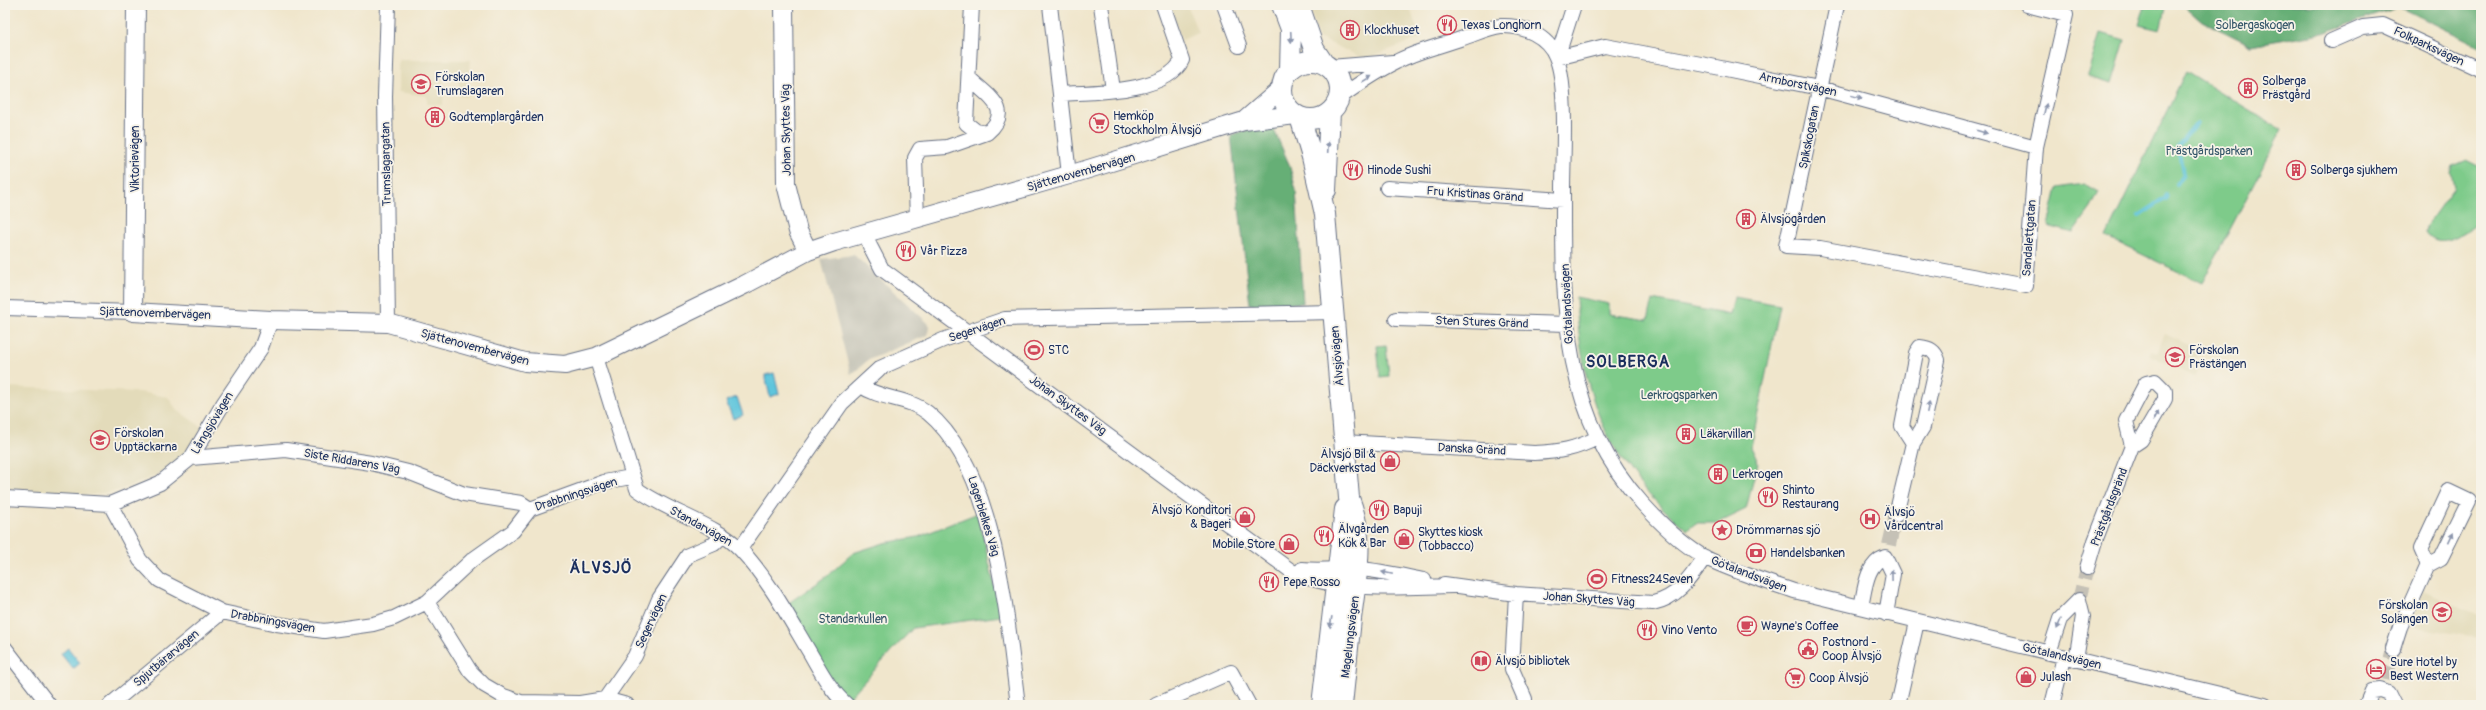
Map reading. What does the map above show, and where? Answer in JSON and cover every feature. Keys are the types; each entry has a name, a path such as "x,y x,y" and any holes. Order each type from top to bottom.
{"main road":[{"path":"1282,5 1291,29 1283,98 1287,107 1298,116 1316,119 1335,105 1339,82 1314,49 1298,5"},
{"path":"1286,79 1297,64 1307,61 1327,66"},
{"name":"Älvsjövägen","path":"1325,214 1335,105"},
{"name":"Älvsjövägen","path":"1298,116 1312,157 1325,214 1349,498 1354,512 1358,578"},
{"name":"Älvsjövägen","path":"1338,576 1344,512 1349,498"},
{"name":"Magelungsvägen","path":"1322,705 1338,576"},
{"name":"Magelungsvägen","path":"1342,705 1358,578"}],"street":[{"name":"Viktoriavägen","path":"133,312 136,5"},
{"name":"Trumslagargatan","path":"388,5 386,103 388,324"},
{"name":"Johan Skyttes Väg","path":"784,5 786,184 798,231 808,251"},
{"path":"972,5 966,123 976,131 987,133"},
{"path":"1050,5 1069,175"},
{"path":"1101,5 1113,90"},
{"path":"1060,94 1113,90 1154,81 1173,73 1182,60 1164,5"},
{"path":"1224,5 1239,46"},
{"path":"1557,58 1574,5"},
{"name":"Spikskogatan","path":"1786,246 1837,5"},
{"name":"Sandalettgatan","path":"1786,246 1820,248 2026,286 2036,147 2066,15 2027,5"},
{"name":"Folkparksvägen","path":"2330,41 2363,27 2383,25 2481,70"},
{"name":"Götalandsvägen","path":"1327,66 1397,61 1500,26 1524,29 1543,38 1550,45 1557,58 1563,90 1563,200 1567,324 1575,375 1583,403 1597,438 1626,484 1652,514 1678,538 1704,557 1732,570 1794,591 2265,705"},
{"name":"Armborstvägen","path":"1557,58 1605,46 1819,88 2036,147"},
{"name":"Götalandsvägen","path":"1335,105 1397,61"},
{"path":"917,220 915,158 920,149 947,147 987,133 1000,116 999,107 969,78"},
{"name":"Sjättenovembervägen","path":"1244,121 1286,79"},
{"name":"Sjättenovembervägen","path":"5,308 133,312 271,320 388,324 526,362 565,365 596,357 744,285 808,251 1069,175 1244,121 1298,116"},
{"name":"Fru Kristinas Gränd","path":"1387,188 1563,200"},
{"name":"Johan Skyttes Väg","path":"866,234 870,246 882,269 965,332 1092,423 1284,566 1306,578 1338,576 1453,586 1516,594 1653,603 1665,601 1690,578 1704,557"},
{"name":"Segervägen","path":"740,549 842,403 880,368 965,332 1005,319 1333,312"},
{"name":"Sten Stures Gränd","path":"1396,319 1567,324"},
{"name":"Långsjövägen","path":"5,498 110,504 160,483 191,458 223,404 261,348 271,320"},
{"path":"1896,515 1913,443 1923,427 1938,360 1936,353 1928,348 1920,347 1916,353 1902,426 1913,443"},
{"name":"Standarvägen","path":"596,357 632,477 637,489 648,498 722,536 740,549 778,600 833,693 847,705"},
{"name":"Lagerbielkes Väg","path":"861,386 881,396 901,400 922,409 941,426 966,461 974,480 999,568 1018,705"},
{"name":"Danska Gränd","path":"1344,442 1562,452 1578,448 1597,438"},
{"name":"Prästgårdsgränd","path":"2087,568 2095,541 2132,446"},
{"name":"Siste Riddarens Väg","path":"191,458 286,450 370,463 400,470 464,494 520,503 530,509"},
{"name":"Drabbningsvägen","path":"110,504 140,560 159,580 222,612 277,624 324,630 373,624 394,618 427,602 472,560 513,531 530,509 604,482 632,477"},
{"path":"2393,649 2400,627 2428,565 2441,558 2469,500 2448,491 2421,549 2428,565"},
{"name":"Segervägen","path":"605,699 635,656 659,599 688,556 714,544 722,536"},
{"path":"1861,607 1870,569 1887,551 1893,574 1886,614"},
{"path":"1516,594 1512,669 1525,698"},
{"path":"2049,653 2060,619 2079,600 2083,616 2070,658 2052,705"},
{"path":"427,602 470,671 484,685 501,695 521,702 580,703 605,699 627,705"},
{"name":"Spjutbärarvägen","path":"110,705 222,612"},
{"path":"1898,705 1917,622"},
{"path":"5,648 49,705"},
{"path":"1156,705 1231,672 1249,705"},
{"path":"2366,705 2372,691 2385,686 2394,705"}],"shaded area":[{"path":"1179,5 1187,5 1198,33 1182,40 1171,8"},
{"path":"1309,5 1409,5 1420,38 1365,59 1319,38"},
{"name":"Förskolan Trumslagaren","path":"398,60 471,60 467,97 459,96 459,75 444,77 443,105 427,104 427,96 398,92"},
{"path":"854,255 929,324 928,335 868,360 851,375 821,259"},
{"name":"Förskolan Prästängen","path":"2165,334 2199,350 2191,367 2198,371 2195,376 2149,355 2151,350 2157,352"},
{"name":"Förskolan Upptäckarna","path":"5,387 140,392 168,397 177,410 203,428 186,452 171,465 155,476 120,490 92,495 5,488"},
{"name":"Förskolan Solängen","path":"2423,591 2481,617 2481,638 2410,626"}],"green space":[{"path":"2145,5 2165,8 2160,30 2139,25"},
{"name":"Solbergaskogen","path":"2184,5 2481,5 2481,47 2400,7 2322,33 2251,45 2202,21"},
{"path":"2101,33 2125,40 2112,84 2088,77"},
{"name":"Prästgårdsparken","path":"2186,71 2282,130 2202,283 2106,237"},
{"path":"1271,123 1289,164 1296,190 1303,303 1250,305 1231,135"},
{"path":"2467,160 2481,167 2481,221 2460,235 2452,238 2437,240 2431,238 2425,232 2427,225 2454,187 2451,173 2453,166"},
{"path":"2085,184 2099,192 2091,208 2073,233 2048,226 2057,188"},
{"name":"Lerkrogsparken","path":"1576,297 1609,304 1609,314 1648,320 1653,300 1730,315 1734,297 1780,305 1751,447 1758,462 1746,509 1717,523 1696,523 1687,530 1660,505 1637,480 1618,454 1604,427 1592,398 1584,366"},
{"path":"1386,345 1389,376 1380,377 1377,346"},
{"name":"Standarkullen","path":"978,513 1001,616 913,628 848,699 834,686 787,604 826,577 853,553 884,543 918,537"}],"water":[{"path":"774,373 779,394 770,397 765,375"},
{"path":"737,397 743,415 733,419 726,401"},
{"path":"68,648 80,663 73,669 61,654"}],"waterway":[{"path":"2177,184 2183,174 2178,146 2197,123"},
{"path":"2139,216 2166,198 2166,195"}],"tunnel":[{"path":"1889,545 1896,515"},
{"path":"2079,600 2087,568"},
{"path":"2386,680 2393,649"}],"place":[{"name":"Texas Longhorn","path":"1447,25"},
{"name":"Klockhuset","path":"1350,30"},
{"name":"Förskolan Trumslagaren","path":"421,84"},
{"name":"Solberga Prästgård","path":"2248,88"},
{"name":"Godtemplargården","path":"435,117"},
{"name":"Hemköp Stockholm Älvsjö","path":"1099,123"},
{"name":"Hinode Sushi","path":"1353,170"},
{"name":"Solberga sjukhem","path":"2296,170"},
{"name":"Älvsjögården","path":"1746,219"},
{"name":"Vår Pizza","path":"906,251"},
{"name":"STC","path":"1034,350"},
{"name":"Förskolan Prästängen","path":"2175,357"},
{"name":"Läkarvillan","path":"1686,434"},
{"name":"Förskolan Upptäckarna","path":"100,440"},
{"name":"Älvsjö Bil & Däckverkstad","path":"1390,461"},
{"name":"Lerkrogen","path":"1718,474"},
{"name":"Shinto Restaurang","path":"1768,497"},
{"name":"Bapuji","path":"1379,510"},
{"name":"Älvsjö Konditori & Bageri","path":"1245,517"},
{"name":"Älvsjö Vårdcentral","path":"1870,519"},
{"name":"Drömmarnas sjö","path":"1722,530"},
{"name":"Älvgården Kök & Bar","path":"1324,536"},
{"name":"Skyttes kiosk (Tobbacco)","path":"1404,539"},
{"name":"Mobile Store","path":"1289,544"},
{"name":"Handelsbanken","path":"1756,553"},
{"name":"Fitness24Seven","path":"1597,579"},
{"name":"Pepe Rosso","path":"1269,582"},
{"name":"Förskolan Solängen","path":"2442,612"},
{"name":"Wayne's Coffee","path":"1747,626"},
{"name":"Vino Vento","path":"1647,630"},
{"name":"Postnord - Coop Älvsjö","path":"1808,649"},
{"name":"Älvsjö bibliotek","path":"1481,661"},
{"name":"Sure Hotel by Best Western","path":"2376,669"},
{"name":"Julash","path":"2026,677"},
{"name":"Coop Älvsjö","path":"1795,678"}],"district":[{"name":"SOLBERGA","path":"1628,361"},
{"name":"ÄLVSJÖ","path":"601,567"}]}
